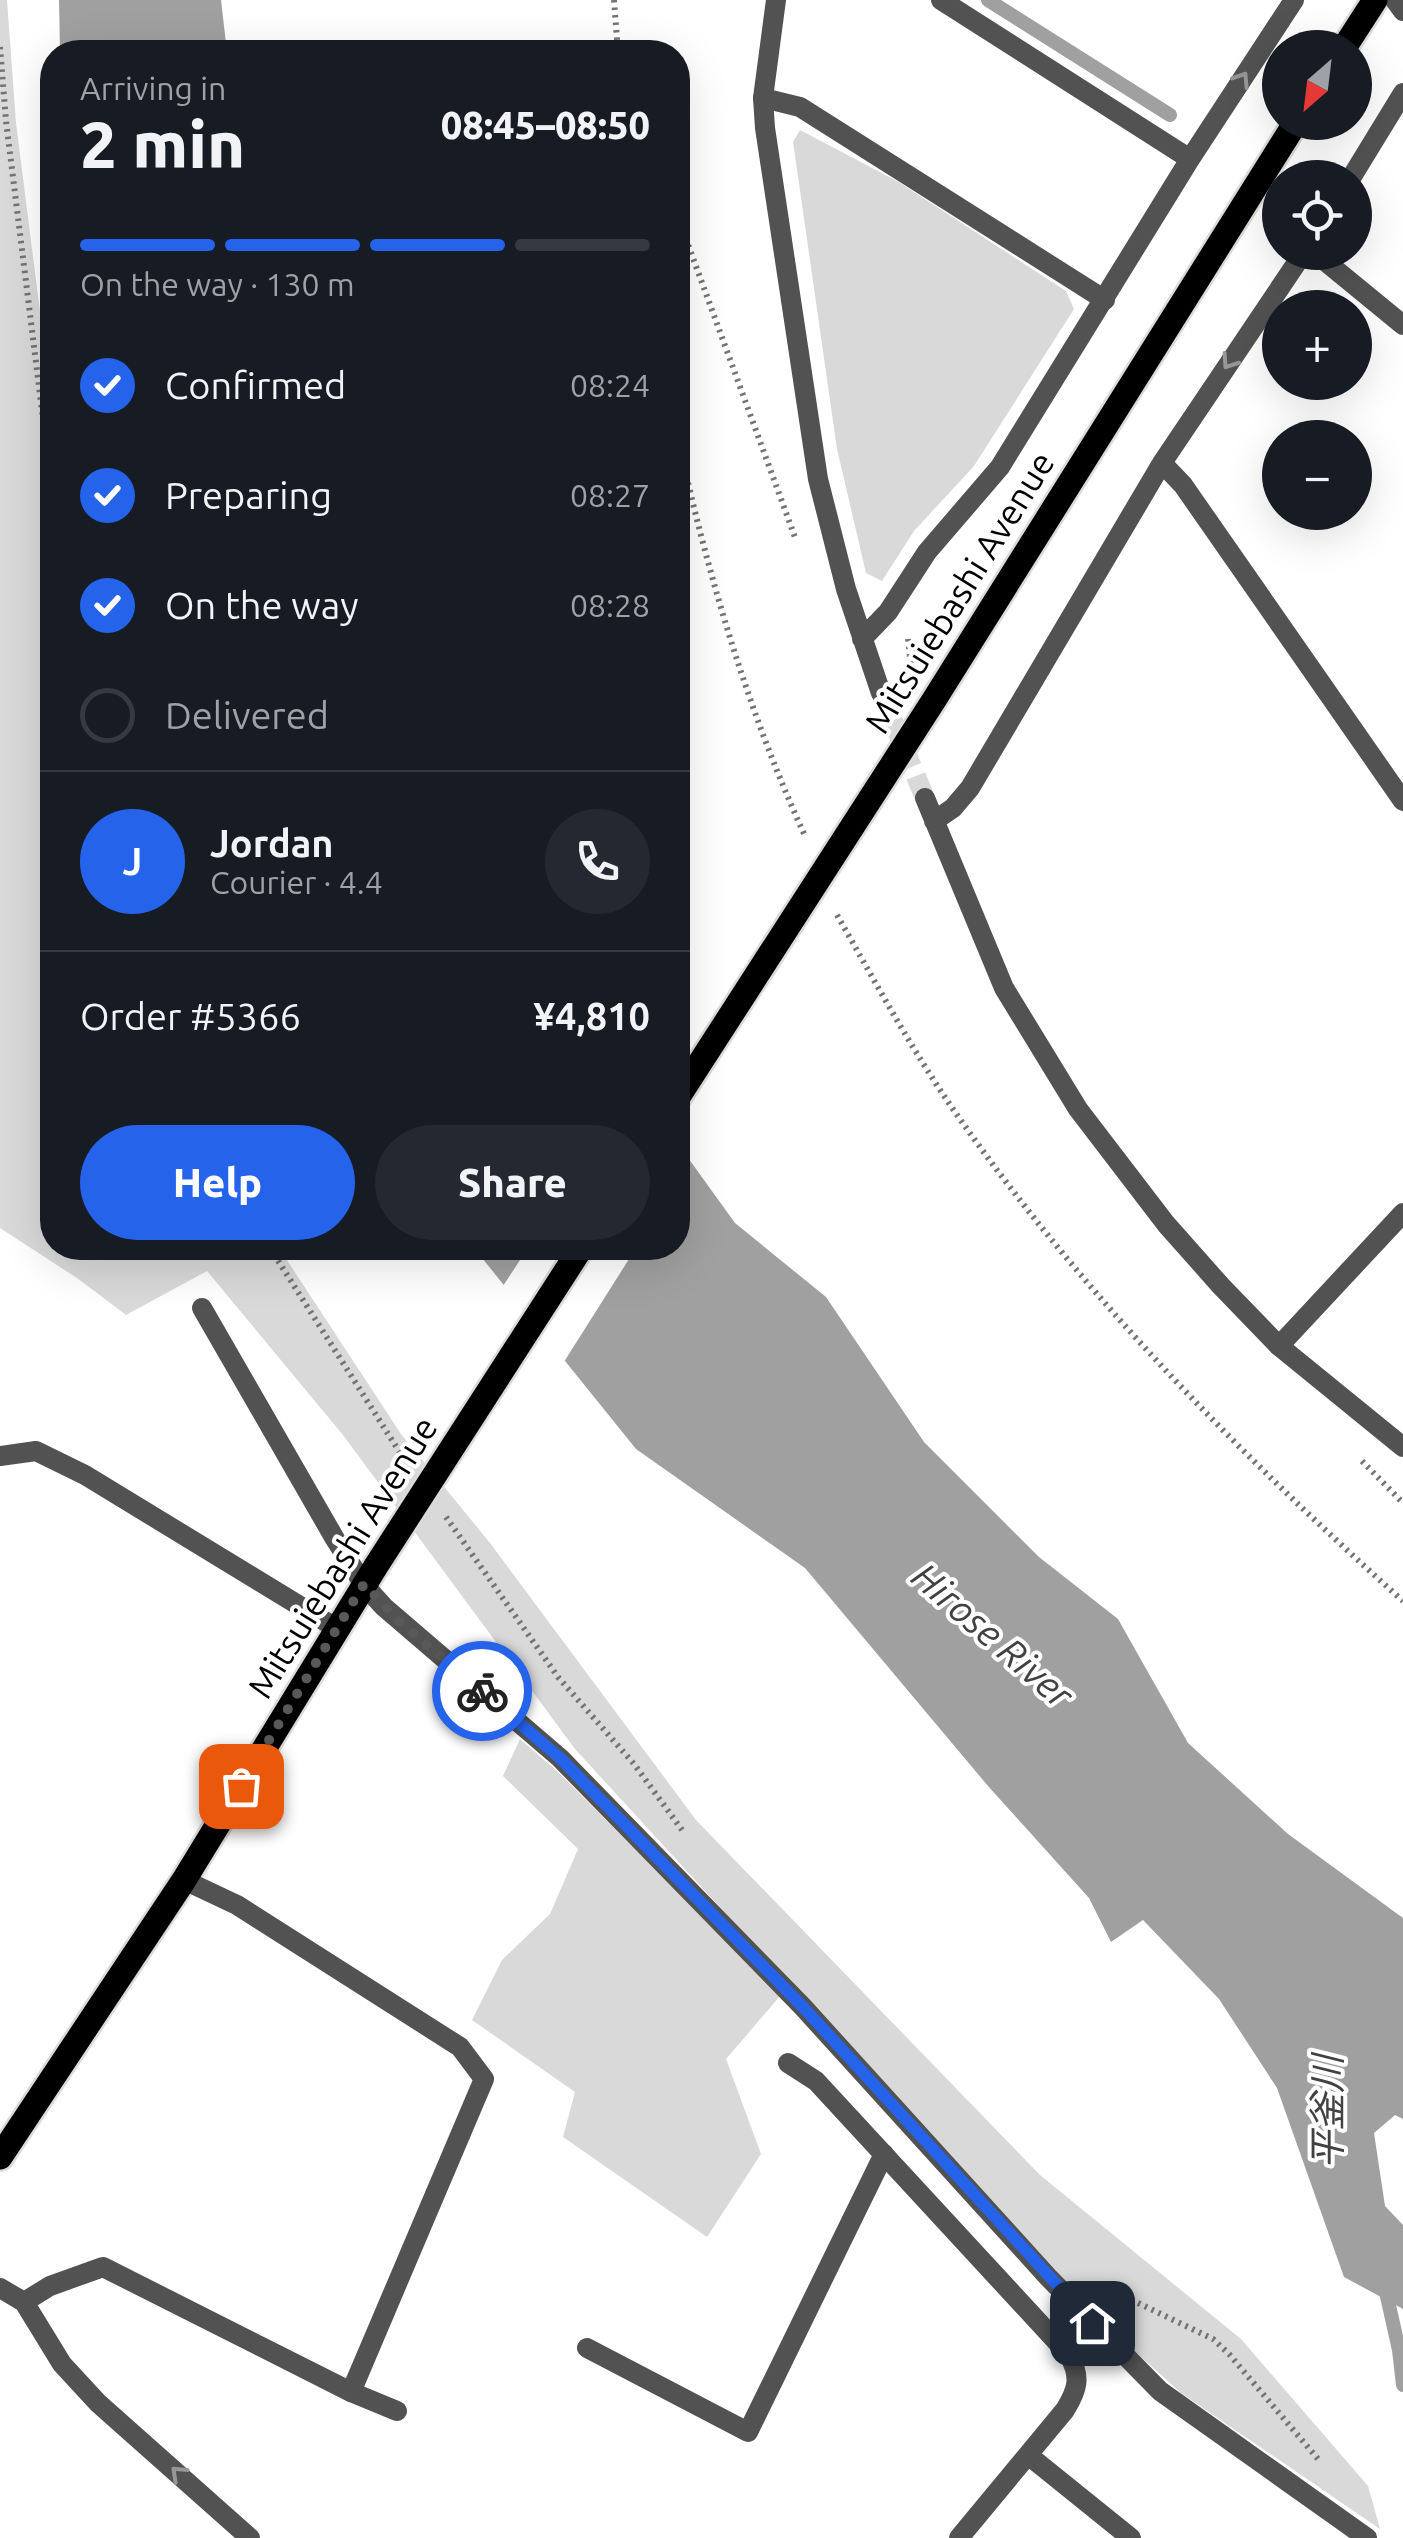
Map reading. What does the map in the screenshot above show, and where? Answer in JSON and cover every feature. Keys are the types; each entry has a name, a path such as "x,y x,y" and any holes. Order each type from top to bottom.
{"main road":[{"path":"1355,30 1375,0"},
{"name":"Mitsuiebashi Avenue","path":"690,1078 1285,140"},
{"name":"Mitsuiebashi Avenue","path":"0,2157 184,1880 336,1628 573,1260"}],"street":[{"path":"776,0 763,98 818,479 846,590 881,692"},
{"path":"862,639 888,612 927,552 1000,466 1190,159 1294,0"},
{"path":"1395,0 1403,11"},
{"path":"948,2 1190,159"},
{"path":"1361,160 1403,93"},
{"path":"763,98 800,107 1106,300"},
{"path":"934,821 970,788 1162,462 1292,270"},
{"path":"1336,270 1403,325"},
{"path":"1162,462 1184,485 1403,801"},
{"path":"924,798 1004,988 1078,1109 1166,1224 1280,1346 1403,1448"},
{"path":"1280,1346 1403,1213"},
{"path":"202,1308 400,1622 560,1758 803,2007 1048,2277 1160,2391 1368,2538"},
{"path":"0,1456 36,1450 85,1475 336,1628"},
{"path":"184,1880 237,1905 460,2047 484,2079 351,2392"},
{"path":"788,2063 816,2080 1068,2355 1077,2370 1077,2389 960,2538"},
{"path":"588,2348 748,2432 884,2154"},
{"path":"24,2302 50,2286 103,2267 351,2392 398,2410"},
{"path":"0,2288 24,2302 62,2364 98,2403 250,2538"},
{"path":"1028,2456 1131,2538"}],"path":[{"path":"614,0 617,40"},
{"path":"0,47 40,394"},
{"path":"690,250 796,542"},
{"path":"690,496 748,695 776,774 804,836"},
{"path":"837,914 898,1024 961,1122 1064,1257 1164,1369 1329,1535 1403,1601"},
{"path":"278,1260 406,1462"},
{"path":"441,1510 558,1678 634,1764 694,1847"},
{"path":"1103,2286 1213,2339 1230,2354 1330,2474"}],"shaded area":[{"path":"0,0 7,0 16,123 40,312 40,1254 0,1228"},
{"path":"800,130 897,181 1066,291 1074,309 974,466 914,531 882,581 866,573 837,449 793,142"},
{"path":"49,1260 287,1260 401,1434 490,1543 696,1820 1040,2175 1241,2339 1368,2486 1380,2529 1181,2393 1089,2310 575,1749 343,1435 207,1271 126,1315"},
{"path":"520,1739 557,1771 781,1995 726,2059 761,2154 707,2237 563,2137 575,2092 472,2020 502,1960 550,1914 578,1849 503,1776"}],"water":[{"path":"59,0 221,0 226,40 60,40"},
{"name":"Hirose River","path":"690,1161 735,1223 826,1297 924,1442 1039,1557 1118,1619 1188,1743 1288,1834 1403,1918 1403,2119 1395,2115 1374,2133 1385,2206 1403,2225 1403,2309 1344,2277 1277,2088 1219,1999 1143,1920 1111,1942 1089,1898 988,1786 805,1568 636,1449 484,1260 690,1260"}],"pier":[{"path":"520,1260 628,1260 562,1365 501,1289"}],"waterway":[{"path":"988,0 1170,115"},
{"name":"平釜川","path":"1384,2283 1403,2385"}],"tunnel":[{"path":"881,693 925,798"}],"way so far":[{"path":"241,1786 364,1584 400,1622 482,1691"}],"route":[{"path":"482,1691 560,1758 803,2007 1092,2323"}]}
